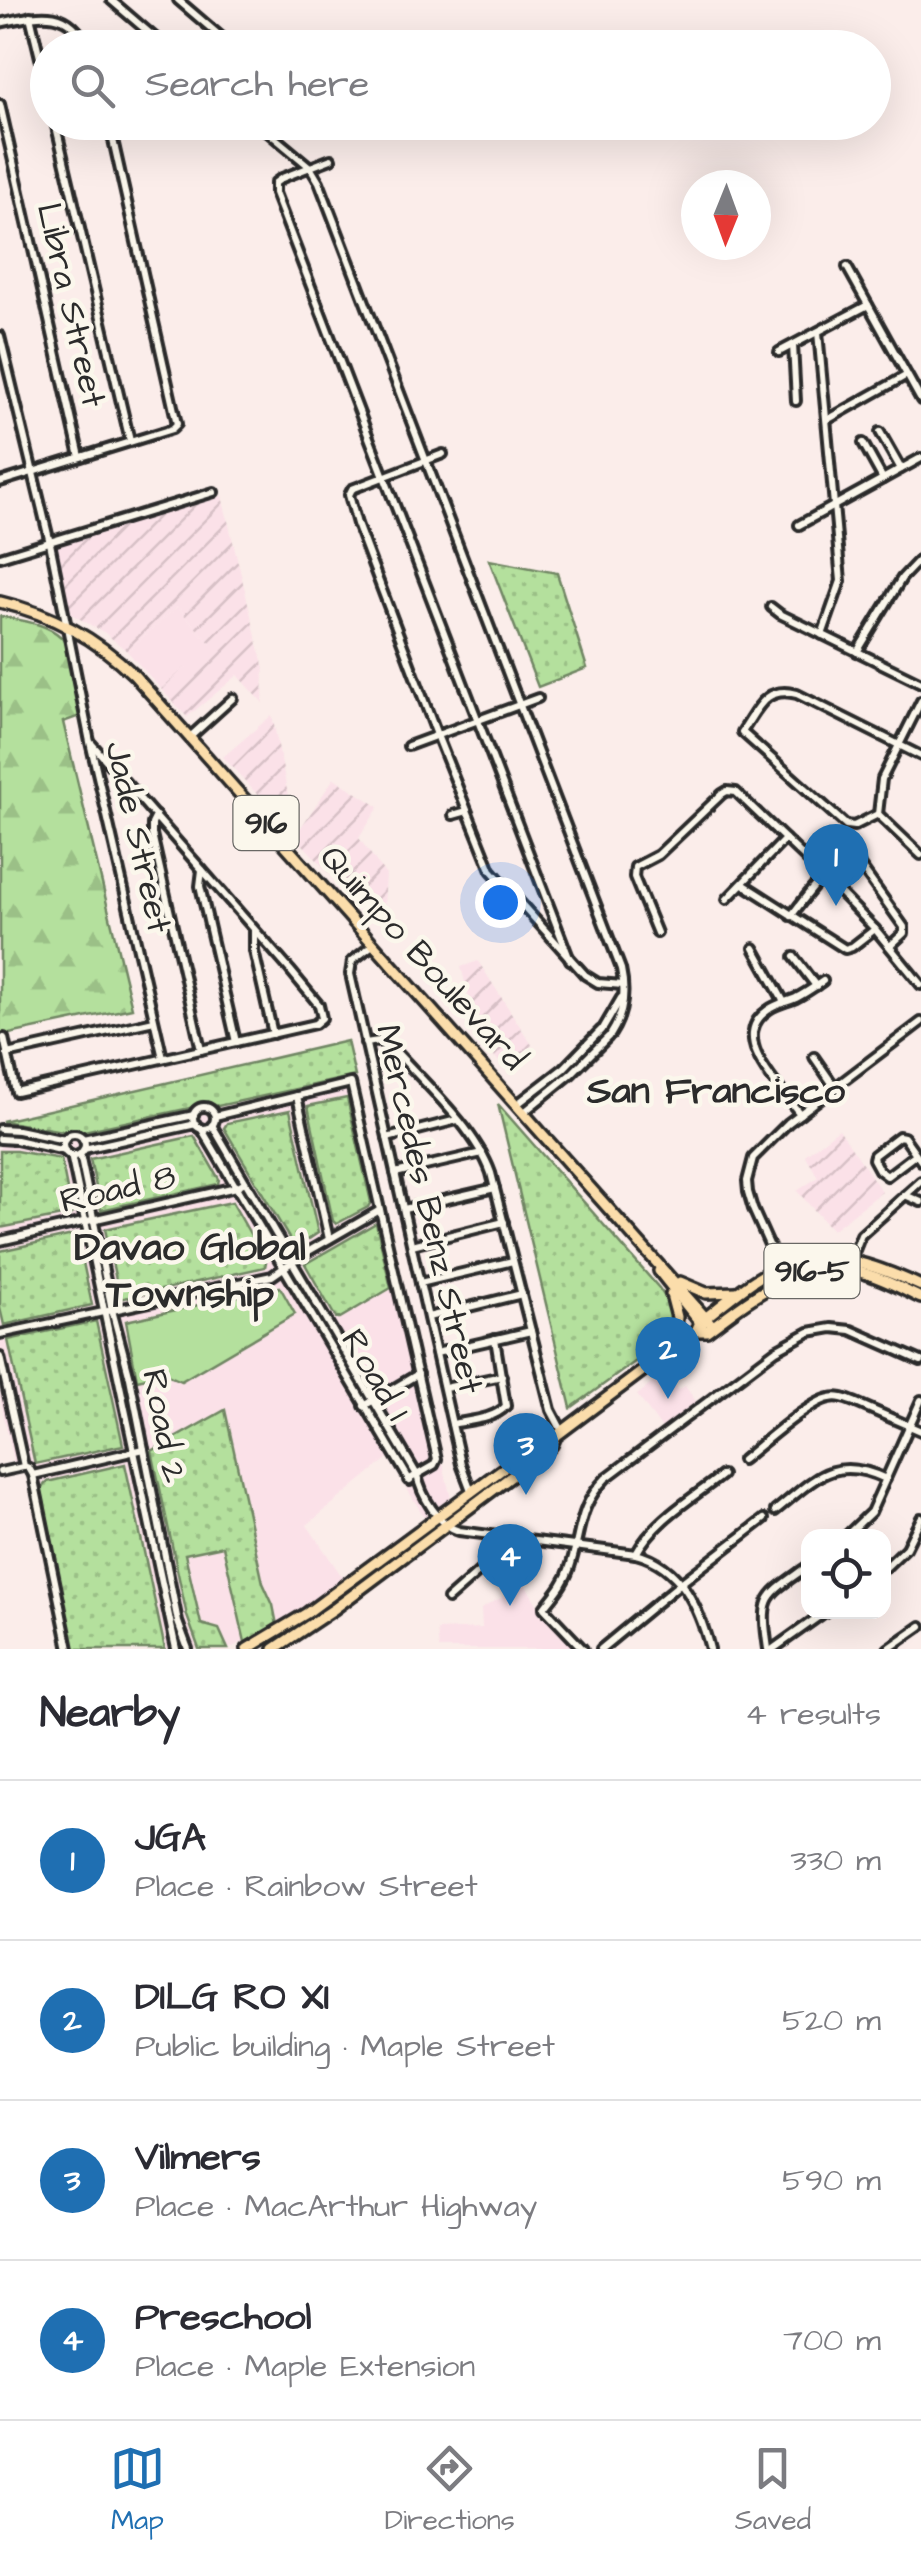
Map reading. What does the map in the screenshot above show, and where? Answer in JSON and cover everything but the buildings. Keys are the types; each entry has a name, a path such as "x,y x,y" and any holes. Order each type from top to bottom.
{"main road":[{"name":"Quimpo Boulevard","path":"0,602 68,626 118,660 520,1109 653,1260 704,1325"},
{"name":"916-5","path":"247,1649 285,1628 552,1445 559,1434 704,1325 740,1292 779,1267 817,1258 851,1260 876,1266 921,1286"},
{"name":"916-5","path":"704,1325 765,1288 814,1271 840,1269 868,1274 921,1298"},
{"path":"669,1280 701,1292 740,1292"},
{"path":"669,1280 676,1310 674,1348"},
{"name":"916-5","path":"274,1649 375,1578 472,1493 546,1437 559,1434"},
{"path":"368,1569 375,1578"},
{"path":"327,1599 334,1609"}],"street":[{"path":"111,0 147,30"},
{"path":"178,0 213,30"},
{"path":"0,23 45,14 57,16 75,30"},
{"path":"30,16 33,30"},
{"name":"Libra Street","path":"0,104 80,457"},
{"path":"59,140 130,441"},
{"path":"0,482 172,429 178,422 112,140"},
{"path":"279,140 310,168 319,182 621,969 621,1016 610,1035 558,1086 520,1109"},
{"path":"332,159 282,178 274,189 570,960"},
{"path":"847,267 921,400"},
{"path":"780,352 868,304"},
{"path":"818,332 841,580 822,635"},
{"name":"Jade Street","path":"0,336 50,543 90,742 163,1058"},
{"path":"793,345 796,401"},
{"path":"826,420 906,375"},
{"path":"880,432 901,469"},
{"path":"863,443 883,479"},
{"path":"443,454 352,489 349,500 466,811 496,878 585,975 598,983 623,988"},
{"path":"799,525 921,458"},
{"path":"0,557 214,492"},
{"path":"857,652 902,578 921,558"},
{"path":"770,607 921,683"},
{"path":"878,814 846,825 742,732 770,694 787,691 921,756"},
{"path":"190,737 234,698"},
{"path":"408,746 538,698"},
{"path":"878,814 882,778 921,701"},
{"path":"4,1038 16,1092 320,1022 318,1005 90,742"},
{"path":"657,933 634,877 635,867 658,855 722,794 732,791 824,876 890,946 921,986"},
{"path":"453,815 466,811"},
{"path":"878,814 921,855"},
{"path":"156,816 152,834 201,1050"},
{"path":"727,899 786,840"},
{"path":"791,916 824,876 850,860 860,864 904,927 904,933 890,946"},
{"path":"202,868 200,886 236,1042"},
{"path":"743,884 844,950 875,929"},
{"path":"254,929 254,951 272,1034"},
{"name":"Mercedes Benz Street","path":"374,944 352,962 350,970 463,1472 472,1493"},
{"path":"754,948 784,1002"},
{"path":"794,956 819,984 770,1008 754,1023 753,1044 759,1059 800,1114"},
{"path":"520,1109 594,1038 623,988"},
{"path":"7,1054 154,1020"},
{"path":"779,1267 754,1210 747,1181 753,1158 834,1086 921,1022"},
{"path":"594,1038 601,1045"},
{"path":"365,1043 380,1041 391,1046 458,1120 482,1153 495,1188 559,1434"},
{"path":"814,1057 834,1086"},
{"path":"0,1140 68,1153 82,1152 198,1126 351,1083 437,1458 434,1465 408,1480"},
{"path":"297,1096 329,1239"},
{"path":"0,1129 65,1140 76,1134 83,1140 194,1115 204,1107 210,1108 214,1121"},
{"name":"Road 1","path":"194,1115 408,1480 420,1487"},
{"path":"387,1138 458,1120"},
{"name":"Road 1","path":"214,1121 245,1182 443,1521"},
{"path":"899,1136 918,1158 887,1176 873,1159 899,1136"},
{"name":"Road 2","path":"65,1140 90,1221"},
{"name":"Road 2","path":"83,1140 90,1221 118,1380 160,1554 188,1649"},
{"path":"395,1174 482,1153"},
{"path":"851,1260 861,1235 921,1181"},
{"name":"Road 8","path":"0,1241 245,1182"},
{"path":"404,1209 495,1188"},
{"path":"906,1195 921,1202"},
{"path":"0,1334 263,1278 380,1210"},
{"path":"412,1244 504,1222"},
{"path":"420,1282 513,1261"},
{"path":"428,1316 522,1294"},
{"path":"304,1304 314,1298"},
{"name":"Road 2","path":"108,1311 130,1378 176,1649"},
{"path":"583,1649 544,1608 567,1575 580,1520 599,1486 797,1337 819,1330 861,1333 921,1361"},
{"path":"436,1353 531,1331"},
{"path":"452,1424 504,1410 506,1401 495,1339"},
{"path":"0,1358 24,1466 32,1476 68,1649"},
{"path":"364,1406 418,1374"},
{"path":"444,1388 502,1376"},
{"path":"118,1380 130,1378"},
{"path":"742,1460 813,1405 832,1397 921,1431"},
{"path":"854,1529 867,1518 921,1400"},
{"path":"382,1435 391,1430"},
{"path":"32,1476 144,1449"},
{"path":"0,1472 24,1466"},
{"path":"775,1511 833,1470 860,1468 886,1479"},
{"path":"636,1554 658,1524 722,1476"},
{"path":"891,1562 906,1548 921,1518"},
{"path":"601,1649 764,1519"},
{"path":"443,1521 456,1530 636,1554 657,1562 681,1583 700,1614 708,1648"},
{"path":"448,1599 483,1568 491,1535"},
{"path":"801,1571 774,1590 766,1602 764,1619 771,1649 815,1619"},
{"path":"888,1649 921,1626"}],"shaded area":[{"path":"222,496 264,669 263,703 238,675 187,717 161,689 211,644 177,607 127,651 71,614 55,547"},
{"path":"177,607 212,645 161,689 127,651"},
{"path":"272,715 296,835 334,778 379,807 359,838 386,875 384,906 369,917 223,757"},
{"path":"478,961 532,1045 504,1068 480,1039 461,967"},
{"path":"347,1041 451,1499 425,1518 388,1458 307,1525 343,1578 277,1625 228,1649 64,1649 27,1472 16,1473 0,1398 0,1121"},
{"path":"839,1129 882,1192 832,1230 797,1191 818,1177 805,1155"},
{"path":"666,1373 679,1390 685,1386 698,1404 663,1430 637,1395"},
{"path":"525,1584 543,1614 575,1649 439,1649 437,1630 482,1628 481,1609"}],"green space":[{"path":"489,560 557,573 587,668 538,687"},
{"path":"0,616 48,628 61,637 69,652 80,716 63,722 132,1008 0,1036"},
{"path":"347,1041 355,1076 218,1106 203,1101 190,1108 84,1131 2,1121"},
{"path":"347,1098 371,1202 336,1224 308,1106"},
{"path":"498,1104 659,1288 670,1308 671,1322 661,1343 571,1408"},
{"path":"290,1110 318,1233 297,1247 224,1128 227,1123"},
{"path":"194,1136 219,1179 218,1184 101,1210 90,1159"},
{"path":"0,1151 61,1159 72,1214 0,1228"},
{"path":"232,1202 266,1262 265,1267 120,1299 105,1229"},
{"path":"376,1223 391,1288 336,1318 305,1264"},
{"path":"77,1234 92,1305 4,1325 0,1308 0,1251"},
{"path":"280,1287 295,1314 181,1381 165,1374 137,1380 126,1321"},
{"path":"96,1321 123,1445 35,1464 8,1340"},
{"path":"225,1410 263,1583 277,1625 245,1642 223,1546 185,1554 201,1624 219,1629 228,1649 199,1649 187,1616 152,1451"},
{"path":"125,1464 165,1649 74,1649 41,1488 47,1482"}],"place":[{"name":"JGA","path":"836,906"},
{"name":"DILG RO XI","path":"668,1399"},
{"name":"Vilmers","path":"526,1495"},
{"name":"Preschool","path":"510,1606"}],"district":[{"name":"San Francisco","path":"716,1092"},
{"name":"Davao Global Township","path":"190,1271"}]}
